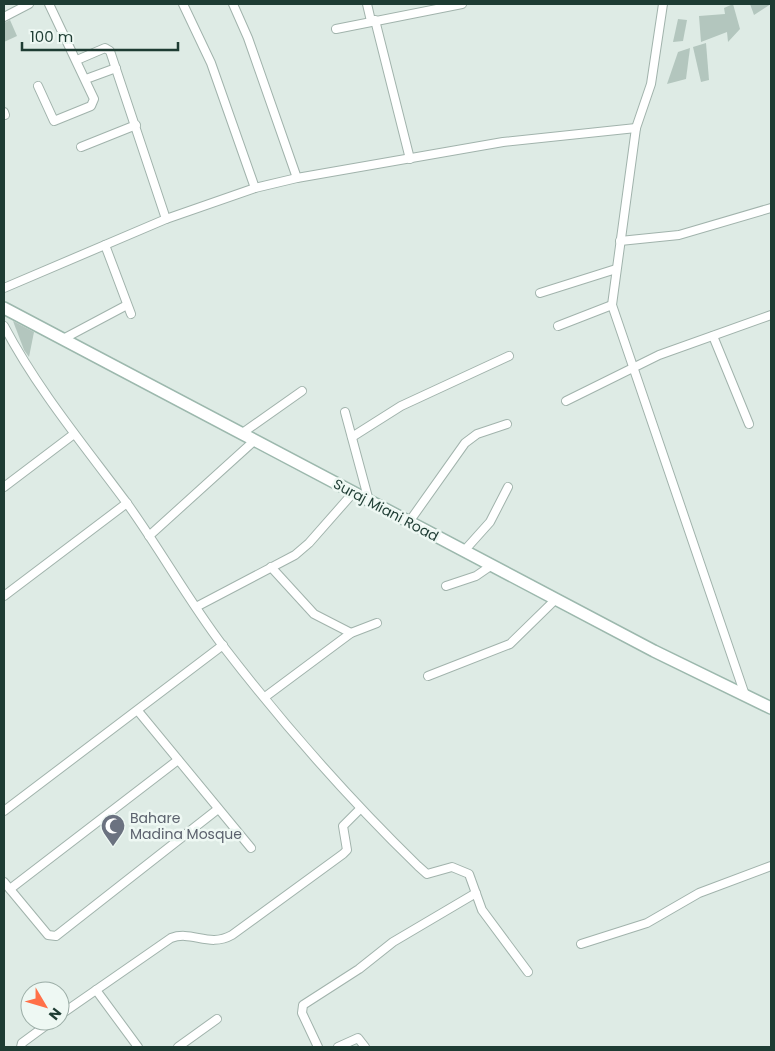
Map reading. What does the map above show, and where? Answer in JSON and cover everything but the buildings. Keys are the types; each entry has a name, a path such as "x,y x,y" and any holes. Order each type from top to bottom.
{"street":[{"path":"4,17 29,4"},
{"path":"38,86 51,117 57,121 93,102 94,99 49,4"},
{"path":"182,4 210,63 255,188"},
{"path":"233,4 248,38 297,178"},
{"path":"367,4 410,159"},
{"path":"336,29 462,4"},
{"path":"663,4 651,84 636,128 612,305 745,695"},
{"path":"77,60 107,48 136,125 166,219"},
{"path":"86,79 116,68"},
{"path":"81,147 136,125"},
{"path":"4,288 166,219 255,188 297,178 503,142 636,128"},
{"path":"620,241 679,235 771,208"},
{"path":"105,245 131,314"},
{"path":"540,293 616,269"},
{"path":"63,339 127,305"},
{"path":"558,326 612,305"},
{"path":"4,322 9,311"},
{"name":"Suraj Miani Road","path":"9,311 654,651 771,708"},
{"path":"566,401 659,355 771,315"},
{"path":"4,326 26,367 127,503 222,645 360,809 427,874 452,867 469,874 482,910 528,972"},
{"path":"713,336 749,424"},
{"path":"352,437 401,406 508,356"},
{"path":"241,434 302,391"},
{"path":"346,412 369,501"},
{"path":"409,522 465,443 477,434 507,424"},
{"path":"4,487 74,434"},
{"path":"149,536 254,441"},
{"path":"464,551 490,522 508,487"},
{"path":"196,607 295,555 309,543 353,493"},
{"path":"4,596 127,503"},
{"path":"446,586 476,576 492,565"},
{"path":"271,567 318,617 350,633"},
{"path":"428,676 510,644 556,599"},
{"path":"265,697 350,633 376,623"},
{"path":"4,812 222,645"},
{"path":"138,711 251,848"},
{"path":"10,890 178,760"},
{"path":"4,882 48,935 56,936 218,809"},
{"path":"70,1008 171,938 178,935 212,941 222,940 232,935 343,854 347,850 343,826 360,809"},
{"path":"581,944 647,923 699,893 771,866"},
{"path":"318,1047 302,1013 303,1005 359,969 393,942 476,893"},
{"path":"96,990 138,1047"},
{"path":"178,1047 217,1019"},
{"path":"21,1047 22,1043 38,1031"},
{"path":"338,1047 358,1038 365,1047"}],"place":[{"name":"Bahare Madina Mosque","path":"113,847"}]}
